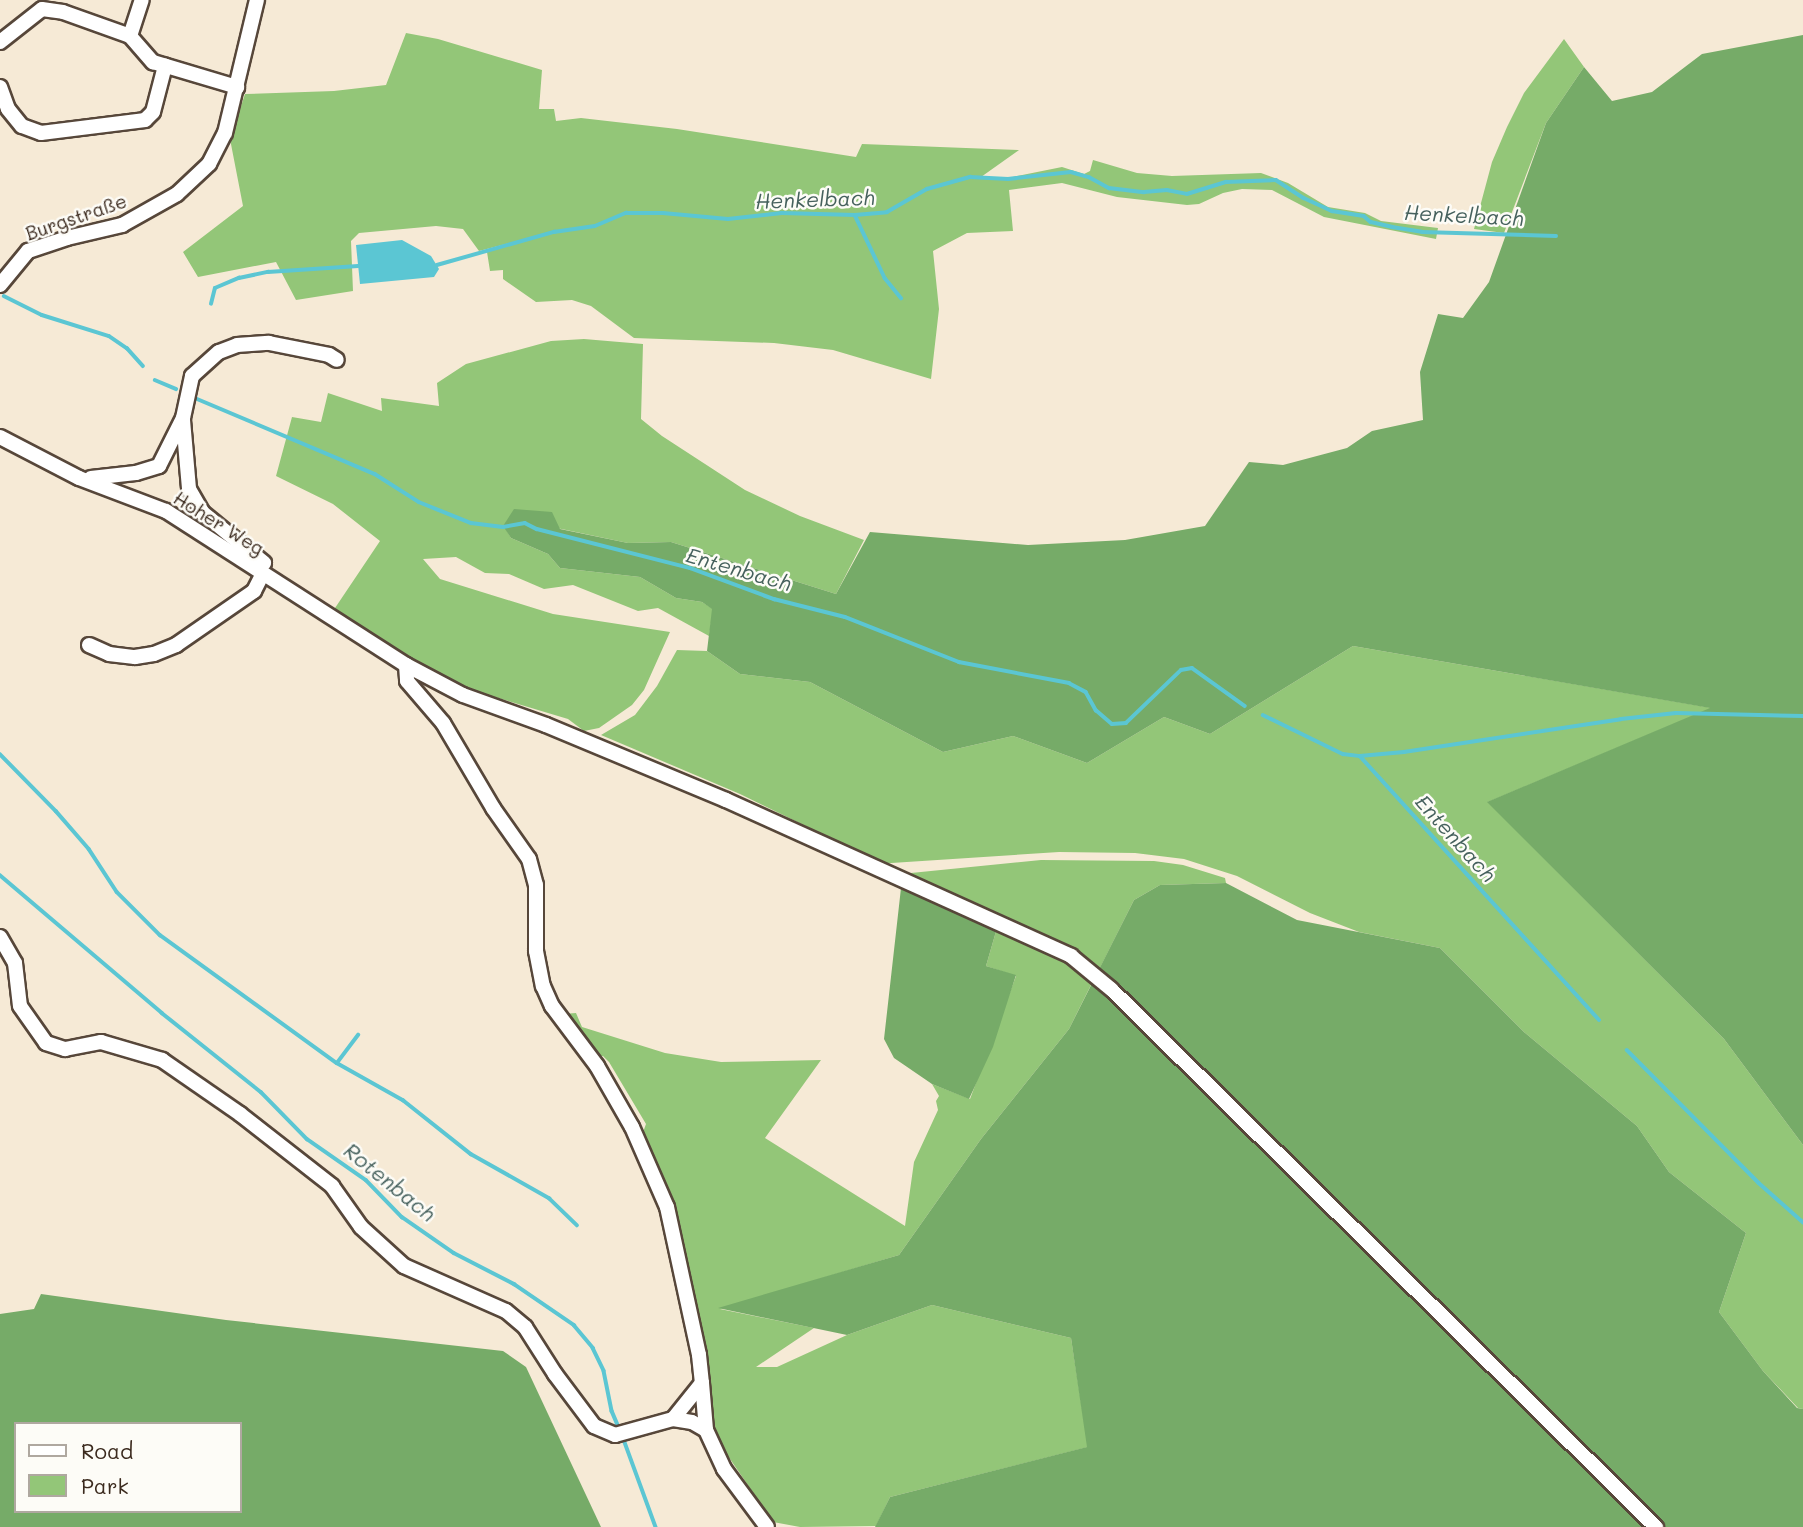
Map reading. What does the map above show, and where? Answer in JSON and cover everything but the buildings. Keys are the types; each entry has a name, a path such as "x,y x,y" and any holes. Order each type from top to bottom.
{"street":[{"path":"130,36 142,0"},
{"name":"Burgstraße","path":"0,285 28,251 122,225 177,194 209,164 225,133 257,0"},
{"path":"0,42 41,5 130,36 153,62 237,87"},
{"path":"0,87 8,109 22,126 41,133 67,130 145,120 153,112 165,66"},
{"path":"159,466 183,418 192,376 219,352 254,342 300,348 329,355 337,360"},
{"path":"183,418 189,489 203,513 239,545 292,583 295,591"},
{"name":"Hoher Weg","path":"0,437 79,478 166,511 295,591 406,665 463,695 546,725 726,800 1071,956 1140,1017 1656,1527"},
{"path":"79,478 108,478 186,461"},
{"path":"89,645 109,654 135,657 154,654 176,645 254,591 263,573"},
{"path":"406,665 407,681 443,723 493,808 529,859 536,885 536,951 543,986 552,1006 597,1066 632,1127 657,1182 667,1207 699,1355 706,1430 724,1469 767,1527"},
{"path":"0,937 15,963 20,1006 46,1043 65,1049 101,1042 162,1060 240,1114 332,1186 361,1227 404,1266 506,1311 525,1327 555,1374 594,1426 621,1434 673,1419 692,1422 706,1430"},
{"path":"673,1419 702,1383"}],"green space":[{"path":"406,33 438,39 542,70 539,109 554,109 556,121 581,118 677,129 856,157 862,144 1019,150 981,177 1008,178 1062,167 1084,174 1090,171 1093,160 1137,173 1172,176 1261,173 1288,183 1328,207 1365,213 1381,221 1438,228 1436,239 1324,217 1272,190 1242,189 1223,193 1199,204 1187,205 1117,197 1062,183 1009,190 1013,231 967,233 933,251 939,309 931,379 833,350 774,343 634,338 591,306 572,300 536,302 503,279 503,270 490,271 487,252 530,238 479,251 463,229 436,226 359,233 351,241 353,291 296,300 276,262 198,277 183,252 243,206 230,139 245,94 334,91 386,85"},
{"path":"1803,35 1803,1145 1724,1039 1487,802 1710,708 1353,646 1210,734 1164,717 1087,763 1013,736 943,752 810,682 740,674 707,651 712,609 702,602 676,598 640,577 560,568 548,554 511,538 503,526 514,509 552,512 560,529 628,543 671,542 836,594 870,532 1028,545 1125,540 1205,526 1249,462 1283,465 1347,448 1372,431 1423,420 1420,372 1438,314 1463,318 1489,282 1546,123 1584,67 1612,101 1652,92 1702,54"},
{"path":"1564,39 1584,67 1546,123 1504,233 1474,229 1492,162 1507,127 1524,93"},
{"path":"584,339 643,344 641,419 662,436 745,490 800,516 864,540 836,594 671,542 628,543 509,518 504,526 511,538 548,554 560,568 640,577 676,598 702,602 713,609 709,636 658,608 638,611 573,585 544,589 509,574 485,573 456,557 423,559 440,579 553,614 670,632 644,690 632,705 599,728 584,731 568,719 475,691 416,661 413,664 333,611 380,541 333,504 276,476 292,417 321,422 328,393 382,411 381,398 439,406 437,383 466,364 551,341"},
{"path":"1353,646 1712,708 1488,802 1724,1039 1803,1145 1803,1409 1798,1408 1763,1371 1719,1312 1746,1233 1669,1172 1637,1126 1524,1032 1440,948 1359,932 1310,913 1237,876 1184,859 1135,853 1059,852 876,864 857,851 740,794 601,735 635,715 657,686 677,650 707,651 740,674 810,682 943,752 1013,736 1087,763 1164,717 1210,734"},
{"path":"1041,860 1154,861 1183,865 1225,878 1226,883 1160,885 1134,900 1099,970 901,874"},
{"path":"1226,883 1297,920 1440,948 1524,1032 1637,1126 1669,1172 1746,1233 1719,1312 1763,1371 1797,1408 1803,1409 1803,1527 875,1527 890,1497 1087,1447 1071,1338 932,1305 847,1335 718,1308 899,1255 981,1139 1069,1029 1134,900 1160,885"},
{"path":"901,888 997,928 986,966 1016,975 993,1047 969,1099 932,1084 894,1058 884,1039"},
{"path":"997,928 1064,959 1094,979 1069,1029 981,1139 899,1255 720,1309 814,1328 756,1367 777,1367 847,1335 932,1305 1071,1338 1088,1447 890,1497 876,1526 800,1527 773,1522 713,1434 707,1383 642,1135 646,1124 609,1062 603,1056 592,1057 562,1014 576,1013 582,1027 665,1053 721,1062 821,1060 765,1138 905,1226 914,1162 938,1110 936,1101 939,1096 932,1084 970,1099 1016,976 986,966"},
{"path":"41,1294 226,1320 503,1351 526,1367 601,1527 0,1527 0,1314 34,1309"}],"water":[{"path":"402,240 431,256 439,269 434,277 360,284 356,245"}],"waterway":[{"name":"Henkelbach","path":"437,265 554,232 595,226 626,213 663,213 728,219 782,213 855,215 887,212 927,189 970,177 1008,179 1071,172 1089,177 1109,188 1144,192 1167,190 1187,194 1226,182 1276,180 1304,198 1332,211 1364,216 1371,222 1392,227 1422,232 1556,236"},
{"path":"855,215 885,278 901,298"},
{"name":"Henkelbach","path":"211,304 215,288 239,278 268,272 358,266"},
{"name":"Entenbach","path":"4,296 42,315 109,336 127,348 143,366"},
{"name":"Entenbach","path":"155,380 176,389"},
{"name":"Entenbach","path":"195,398 375,474 419,502 471,523 503,527 525,523 537,529 690,568 774,599 845,617 959,662 1069,683 1086,692 1096,710 1112,724 1126,723 1181,670 1192,668 1245,706"},
{"path":"1360,756 1676,713 1803,716"},
{"name":"Entenbach","path":"1263,715 1343,754 1360,756 1599,1020"},
{"path":"0,754 56,811 89,849 117,892 160,935 337,1063 403,1100 471,1154 549,1198 577,1225"},
{"name":"Rotenbach","path":"0,875 162,1013 261,1092 307,1139 366,1180 402,1217 454,1253 514,1284 574,1325 593,1348 604,1371 612,1411 620,1430"},
{"path":"337,1063 358,1035"},
{"name":"Entenbach","path":"1627,1050 1759,1183 1803,1222"},
{"name":"Rotenbach","path":"623,1437 656,1527"}]}
